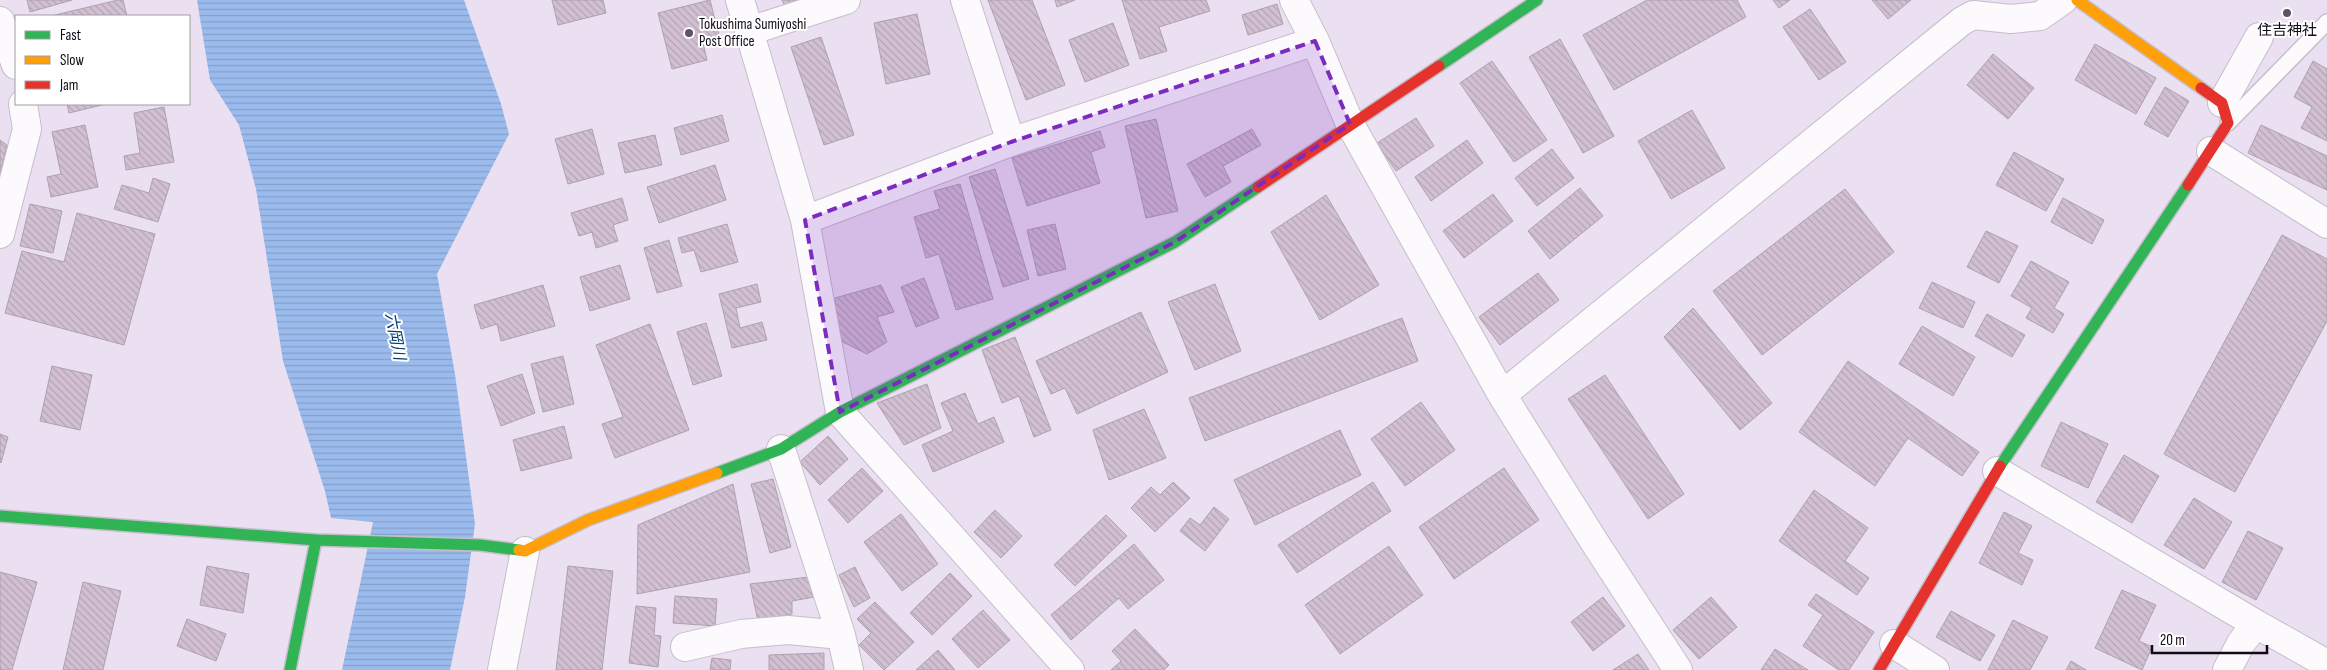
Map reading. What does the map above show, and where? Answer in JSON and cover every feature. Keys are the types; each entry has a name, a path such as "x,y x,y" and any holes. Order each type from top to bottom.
{"street":[{"path":"740,0 805,220 840,412 1070,670"},
{"path":"749,31 846,0"},
{"path":"965,0 1012,142"},
{"path":"1294,0 1315,41 1350,124 1502,395 1678,670"},
{"path":"0,516 316,540 480,546 525,552 588,520 781,448 840,412 1175,242 1537,0"},
{"path":"1502,395 1962,21 1973,15 2011,20 2040,16 2063,0"},
{"path":"2077,0 2225,113"},
{"path":"0,21 15,62"},
{"path":"1879,670 1997,472 2211,151 2225,113 2259,37"},
{"path":"805,220 1012,142 1315,41"},
{"path":"0,234 27,129 23,105"},
{"path":"2211,151 2327,224"},
{"path":"781,448 842,635 849,670"},
{"path":"1997,472 2327,664"},
{"path":"290,670 316,540"},
{"path":"502,670 525,552"},
{"path":"2227,670 2241,643 2256,624"},
{"path":"685,647 741,634 788,630 842,635"},
{"path":"1894,644 1935,670"}],"lane":[{"path":"2225,113 2327,22"}],"highlighted area":[{"path":"1315,41 1350,124 1175,242 840,412 805,220 1011,142"}],"water":[{"name":"六岡川","path":"197,0 464,0 501,104 509,134 437,274 455,374 475,524 465,597 450,670 342,670 373,522 331,518 325,491 283,361 256,189 239,125 210,80"}],"building":[{"path":"27,0 72,0 30,12"},
{"path":"123,0 127,15 55,15"},
{"path":"552,0 603,0 606,13 558,25"},
{"path":"710,0 720,39 703,43 707,60 672,69 658,13"},
{"path":"782,0 800,0 785,6"},
{"path":"988,0 1032,0 1065,85 1026,100"},
{"path":"1055,0 1075,0 1057,7"},
{"path":"1122,0 1206,0 1210,11 1159,27 1167,51 1140,59"},
{"path":"1647,0 1737,0 1746,17 1614,90 1583,35"},
{"path":"1773,0 1790,0 1779,8"},
{"path":"1872,0 1911,0 1888,19"},
{"path":"1277,4 1283,24 1248,35 1242,15"},
{"path":"1810,9 1846,62 1819,80 1783,27"},
{"path":"917,14 930,74 886,84 874,23"},
{"path":"1113,23 1129,65 1085,82 1069,40"},
{"path":"821,37 854,135 824,145 791,47"},
{"path":"1560,39 1614,136 1583,153 1529,57"},
{"path":"2095,44 2156,78 2136,114 2075,80"},
{"path":"1993,54 2034,88 2008,119 1967,85"},
{"path":"1492,61 1547,140 1514,162 1460,83"},
{"path":"2313,61 2327,69 2327,141 2301,128 2312,107 2294,97"},
{"path":"2165,87 2189,101 2168,137 2144,124"},
{"path":"67,105 102,105 69,113"},
{"path":"164,107 174,162 126,170 124,156 140,153 134,113"},
{"path":"1692,110 1725,168 1671,199 1638,141"},
{"path":"722,115 729,141 681,155 674,128"},
{"path":"1416,118 1434,146 1396,171 1377,143"},
{"path":"1156,119 1178,211 1146,218 1125,126"},
{"path":"85,125 98,187 51,197 47,177 61,174 52,132"},
{"path":"2261,125 2327,156 2327,190 2248,153"},
{"path":"592,129 604,174 568,184 555,139"},
{"path":"1252,129 1261,145 1223,166 1231,182 1205,197 1187,164"},
{"path":"1100,131 1105,147 1091,152 1100,183 1027,206 1012,158"},
{"path":"655,135 662,165 625,173 618,143"},
{"path":"0,140 7,145 0,174"},
{"path":"1467,140 1483,163 1431,201 1415,177"},
{"path":"1552,149 1574,178 1537,206 1515,178"},
{"path":"2014,152 2064,179 2046,211 1996,185"},
{"path":"715,165 726,200 659,223 647,187"},
{"path":"995,169 1029,279 1003,287 969,177"},
{"path":"153,178 170,184 158,222 114,209 122,185 149,193"},
{"path":"960,184 993,299 956,310 939,254 926,258 914,217 940,209 934,191"},
{"path":"1580,188 1603,216 1550,259 1528,231"},
{"path":"1845,189 1894,252 1762,355 1713,291"},
{"path":"1493,194 1513,221 1464,258 1443,231"},
{"path":"1326,195 1379,285 1320,320 1271,232"},
{"path":"622,198 628,220 613,225 618,241 596,248 592,232 579,236 571,213"},
{"path":"2063,198 2104,220 2092,244 2051,222"},
{"path":"30,204 62,211 53,253 20,246"},
{"path":"77,213 155,234 124,345 5,313 22,251 64,262"},
{"path":"727,224 738,262 701,272 694,250 682,253 678,238"},
{"path":"1055,224 1066,269 1038,276 1027,230"},
{"path":"1986,231 2018,246 1999,283 1967,267"},
{"path":"2282,235 2327,259 2327,321 2235,492 2164,454"},
{"path":"669,240 682,286 657,293 644,248"},
{"path":"2031,261 2069,282 2054,308 2064,314 2053,333 2026,318 2032,308 2011,296"},
{"path":"620,265 630,299 590,311 580,277"},
{"path":"1538,273 1559,300 1500,345 1479,317"},
{"path":"924,278 939,318 916,327 901,287"},
{"path":"1932,282 1975,302 1963,328 1919,308"},
{"path":"757,284 761,302 736,308 740,328 762,322 767,340 732,348 719,294"},
{"path":"1215,284 1241,351 1195,370 1168,302"},
{"path":"543,285 555,326 501,341 497,324 481,329 474,305"},
{"path":"881,285 894,312 877,317 887,342 867,354 837,339 835,298"},
{"path":"1693,308 1772,403 1740,430 1664,337"},
{"path":"1141,312 1168,372 1077,414 1065,388 1051,394 1036,361"},
{"path":"1987,314 2025,335 2012,357 1975,336"},
{"path":"1402,318 1418,361 1205,441 1189,398"},
{"path":"706,323 722,376 693,385 677,332"},
{"path":"650,324 689,430 615,458 602,424 623,417 596,345"},
{"path":"1922,326 1975,357 1953,396 1899,364"},
{"path":"1015,337 1051,430 1034,437 1019,396 1002,403 982,350"},
{"path":"563,356 574,404 543,412 531,364"},
{"path":"1848,361 1979,452 1962,476 1908,438 1875,486 1799,432"},
{"path":"52,366 92,375 80,430 40,421"},
{"path":"522,374 535,413 501,426 487,386"},
{"path":"1605,375 1684,494 1648,519 1568,399"},
{"path":"927,384 941,428 904,445 877,403"},
{"path":"965,393 978,424 994,417 1004,442 933,472 922,445 953,431 941,403"},
{"path":"1421,402 1455,450 1405,486 1371,439"},
{"path":"1144,409 1166,458 1109,480 1093,430"},
{"path":"2061,422 2108,444 2088,488 2041,466"},
{"path":"564,426 572,458 521,471 513,440"},
{"path":"1340,430 1361,475 1255,525 1234,480"},
{"path":"0,434 8,437 1,463 0,462"},
{"path":"828,436 848,459 820,485 800,462"},
{"path":"2124,455 2159,476 2132,523 2096,502"},
{"path":"862,468 883,491 848,523 828,500"},
{"path":"1504,468 1539,520 1454,579 1419,527"},
{"path":"773,479 791,547 770,553 751,484"},
{"path":"1173,482 1190,498 1155,532 1131,508 1151,487 1160,495"},
{"path":"1373,482 1391,511 1297,573 1278,545"},
{"path":"733,484 750,572 637,594 638,525"},
{"path":"1814,490 1868,528 1845,561 1869,578 1857,595 1779,541"},
{"path":"2194,498 2232,522 2204,569 2164,545"},
{"path":"1214,507 1229,519 1205,551 1180,531 1190,518 1200,525"},
{"path":"995,510 1022,536 1001,558 974,532"},
{"path":"2004,512 2032,526 2018,553 2033,560 2022,585 1979,563"},
{"path":"901,514 938,564 902,591 864,542"},
{"path":"1106,515 1127,536 1075,586 1054,565"},
{"path":"2248,531 2283,548 2256,600 2222,582"},
{"path":"1134,544 1164,580 1128,609 1119,598 1071,640 1051,615"},
{"path":"1389,546 1423,595 1340,654 1305,605"},
{"path":"207,566 249,574 243,613 200,605"},
{"path":"568,566 613,571 602,670 556,670"},
{"path":"855,567 870,598 854,607 839,575"},
{"path":"0,572 37,582 12,670 0,670"},
{"path":"950,573 972,596 932,635 910,613"},
{"path":"809,577 814,597 792,601 792,614 758,621 750,584"},
{"path":"83,582 121,591 103,670 63,670"},
{"path":"2122,590 2156,605 2139,641 2152,647 2142,670 2095,648"},
{"path":"1816,594 1874,632 1849,670 1839,670 1803,646 1823,615 1808,605"},
{"path":"675,596 717,599 715,626 673,623"},
{"path":"1603,597 1625,626 1593,651 1571,622"},
{"path":"1711,597 1737,627 1699,659 1673,630"},
{"path":"875,602 914,642 884,670 859,645 871,633 857,619"},
{"path":"636,606 656,608 654,635 661,636 658,667 629,663"},
{"path":"983,610 1010,640 978,668 952,639"},
{"path":"1951,611 1995,635 1980,661 1936,637"},
{"path":"187,619 226,634 216,661 177,646"},
{"path":"2013,620 2048,637 2030,670 1988,670"},
{"path":"1135,629 1169,665 1164,670 1111,670 1121,661 1112,651"},
{"path":"1775,649 1808,670 1761,670"},
{"path":"938,650 955,670 916,670"},
{"path":"824,653 824,670 769,670 769,655"},
{"path":"1638,654 1649,670 1613,670"},
{"path":"712,658 731,660 730,670 710,670"},
{"path":"2071,661 2086,670 2066,670"}],"traffic: fast":[{"path":"1439,66 1537,0"},
{"path":"2000,466 2188,185"},
{"path":"717,473 781,449 840,412 1175,242 1258,187"},
{"path":"0,516 316,540 480,545 519,550"},
{"path":"290,670 316,540"}],"traffic: slow":[{"path":"2077,0 2201,88"},
{"path":"519,550 525,551 588,520 717,473"}],"traffic: jam":[{"path":"1258,187 1439,66"},
{"path":"2188,185 2228,123 2222,103 2201,88"},
{"path":"1879,670 2000,466"}],"place":[{"name":"住吉神社","path":"2287,13"},
{"name":"Tokushima Sumiyoshi Post Office","path":"689,33"}]}
